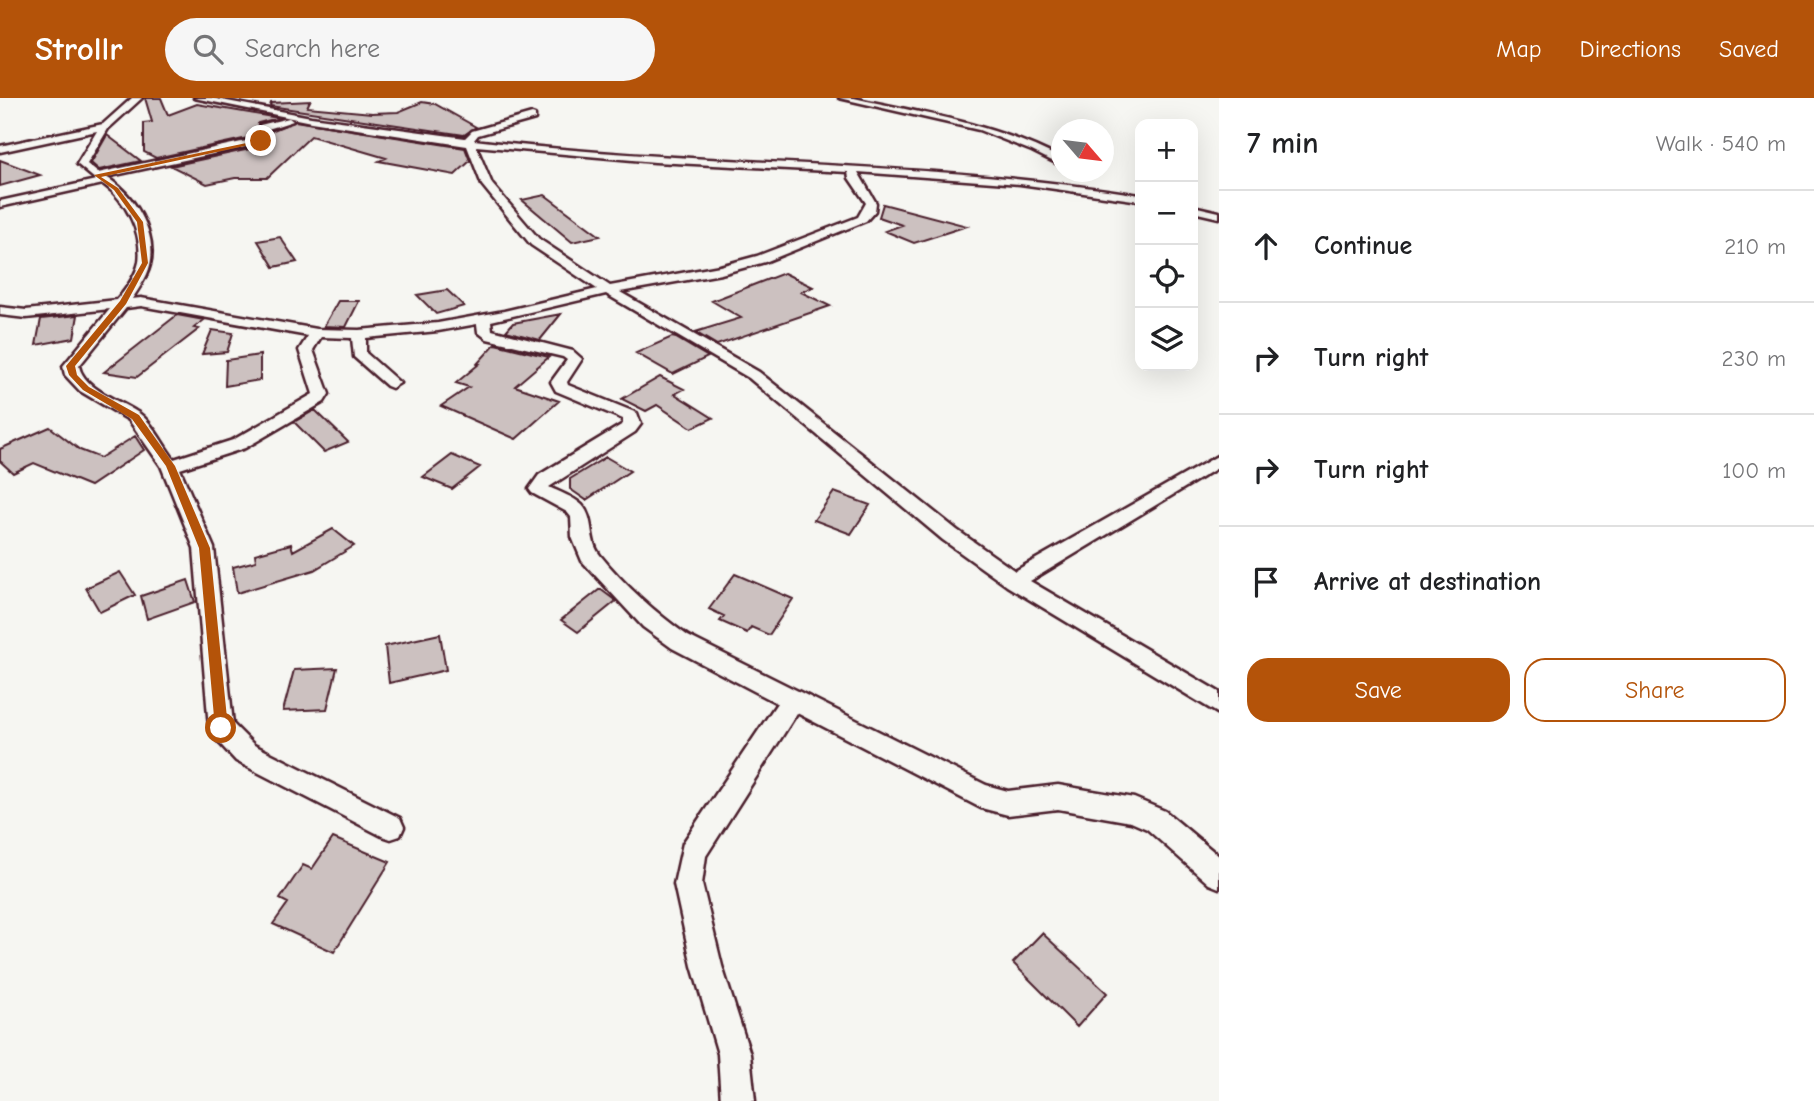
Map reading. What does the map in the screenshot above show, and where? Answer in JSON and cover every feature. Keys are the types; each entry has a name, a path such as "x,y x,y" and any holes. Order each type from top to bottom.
{"street":[{"path":"138,98 95,139 82,164 116,189 140,222 145,263 123,302 71,366 73,375 86,388 135,417 170,466 204,548 221,728 245,753 391,827"},
{"path":"198,98 298,119 468,144 655,159 1010,180 1135,197"},
{"path":"843,98 976,125 1026,144 1051,157"},
{"path":"864,103 881,98"},
{"path":"468,144 475,133 532,117"},
{"path":"0,204 265,140 262,131 266,125 298,119"},
{"path":"0,149 107,126"},
{"path":"468,144 486,185 535,242 608,290 754,375 950,536 1014,581 1219,705"},
{"path":"0,311 26,314 123,302 164,304 317,333 359,334 438,327 608,290 721,270 761,259 862,219 869,211 871,203 854,178 852,169"},
{"path":"1088,182 1097,190"},
{"path":"1198,210 1219,215"},
{"path":"0,327 26,314"},
{"path":"484,319 485,332 492,336 575,359 559,382 562,388 631,416 634,424 629,428 540,484 538,489 574,508 580,516 582,537 589,556 651,621 680,642 981,796 1008,803 1058,797 1134,810 1156,820 1219,874"},
{"path":"170,466 239,444 318,399 321,394 306,350 317,333"},
{"path":"359,334 359,354 392,383"},
{"path":"1014,581 1219,460"},
{"path":"738,1101 734,1054 707,966 688,884 693,852 792,700"}],"building":[{"path":"145,98 161,98 168,115 197,104 278,118 258,123 257,136 156,158 144,152 144,123 152,122"},
{"path":"310,101 307,107 372,113 398,112 422,102 435,104 476,127 464,135 270,106 271,103"},
{"path":"295,121 465,148 470,161 455,175 379,161 386,158 311,136 267,178 235,178 207,184 171,166 269,145 271,131"},
{"path":"107,135 141,161 99,170 91,163"},
{"path":"0,160 40,175 0,186"},
{"path":"545,195 600,236 572,242 522,200"},
{"path":"883,204 967,226 914,243 885,231 902,225 879,217"},
{"path":"280,237 297,262 274,267 258,241"},
{"path":"784,273 813,287 801,292 830,306 717,345 695,332 741,318 712,301"},
{"path":"447,290 464,306 436,314 417,295"},
{"path":"338,301 359,301 346,327 324,326"},
{"path":"561,314 540,340 506,331 513,323"},
{"path":"78,315 74,338 36,345 41,319"},
{"path":"177,315 204,320 194,328 199,329 137,377 104,372"},
{"path":"212,330 233,333 227,352 202,354"},
{"path":"672,337 708,357 673,374 636,353"},
{"path":"495,344 549,357 515,386 559,401 516,439 441,406 469,387 456,383 479,364"},
{"path":"260,355 260,380 225,386 226,360"},
{"path":"660,377 684,389 675,394 713,418 692,428 657,405 646,411 622,399"},
{"path":"315,410 348,442 324,452 294,422"},
{"path":"50,427 80,450 100,458 135,436 144,450 90,486 34,463 13,473 0,461 0,449"},
{"path":"452,455 480,467 452,489 423,477"},
{"path":"606,457 630,471 586,500 570,489 570,479"},
{"path":"834,492 870,505 851,534 814,520"},
{"path":"333,529 354,546 314,570 237,593 233,567 256,561 255,554 291,544 293,551"},
{"path":"120,572 135,595 100,612 86,588"},
{"path":"735,574 793,599 769,635 751,627 747,633 720,621 724,616 709,609"},
{"path":"188,580 195,602 147,619 141,596"},
{"path":"600,589 616,601 578,632 561,620"},
{"path":"440,634 446,670 389,683 385,646"},
{"path":"337,668 327,709 283,711 294,670"},
{"path":"333,838 390,862 334,952 273,924 288,903 280,899 303,865 312,869"},
{"path":"1042,933 1107,993 1077,1027 1013,963"}],"route":[{"path":"221,728 204,548 170,466 135,417 119,405 86,388 73,375 71,366 123,302 145,263 140,222 116,189 96,176 261,141"}]}
